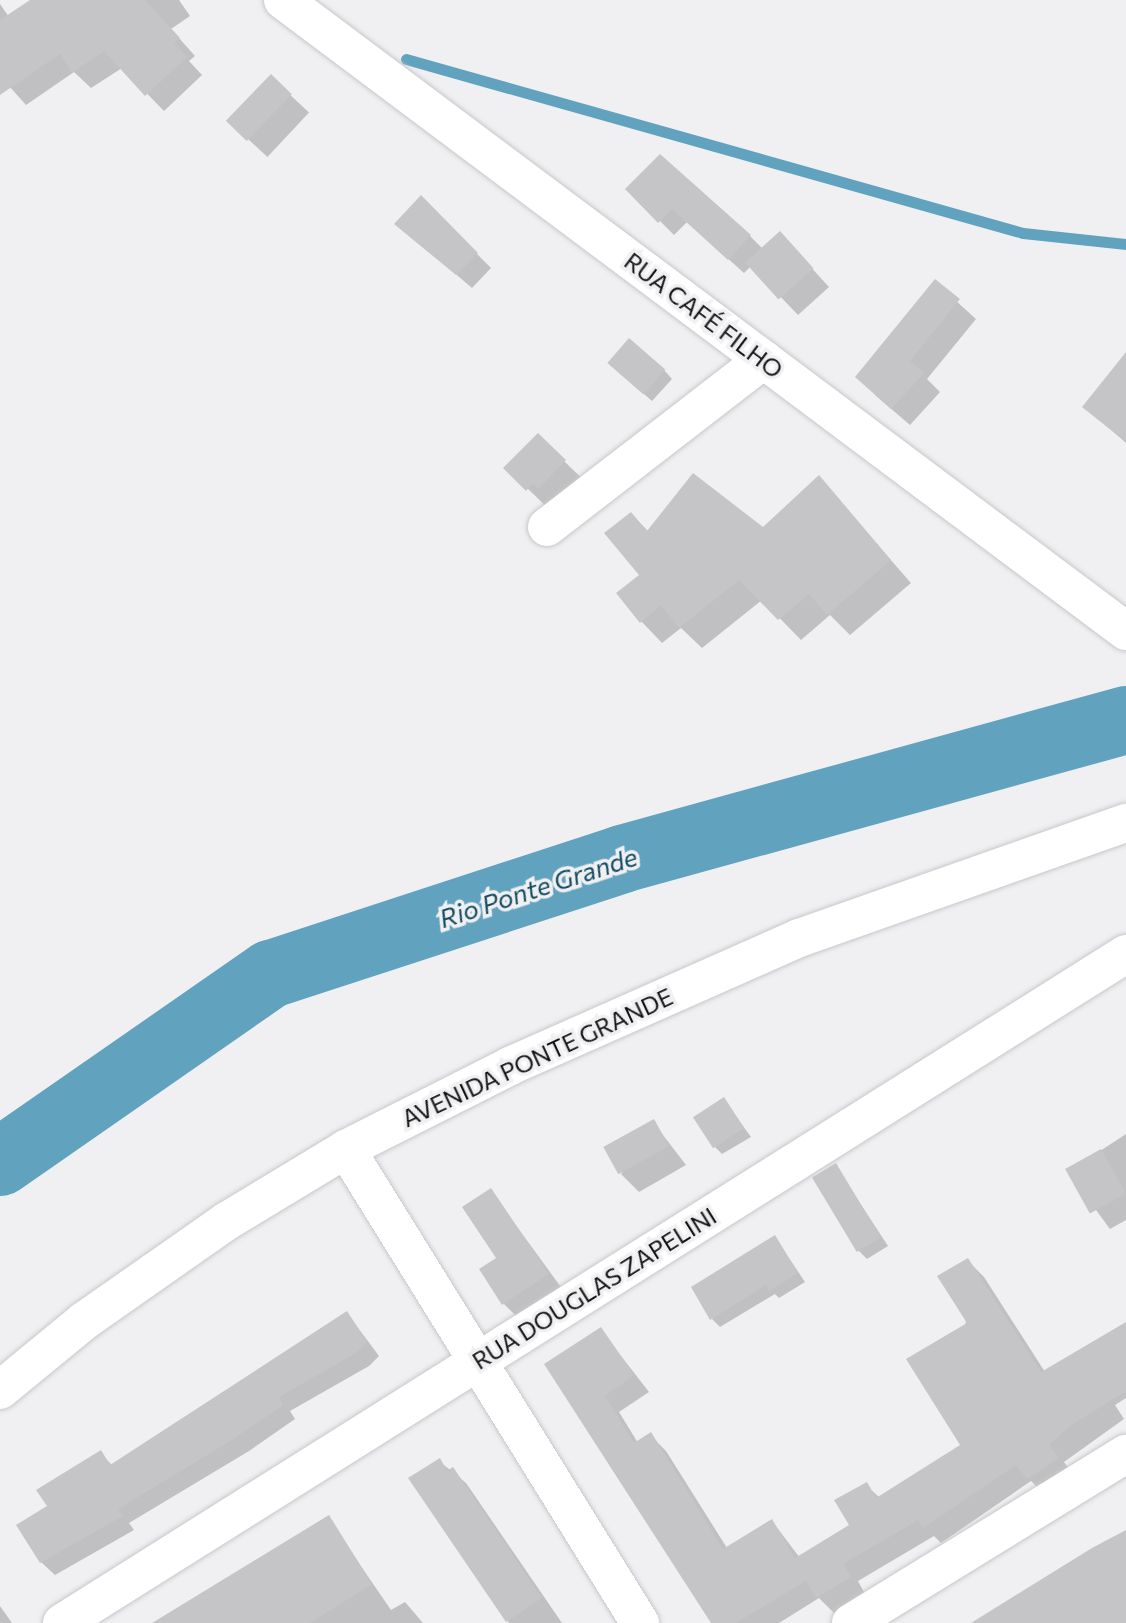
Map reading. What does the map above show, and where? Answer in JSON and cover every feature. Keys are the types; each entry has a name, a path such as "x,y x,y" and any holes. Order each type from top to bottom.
{"street":[{"name":"RUA CAFÉ FILHO","path":"283,0 764,359 1116,611"},
{"path":"547,527 764,359"},
{"name":"AVENIDA PONTE GRANDE","path":"0,1390 136,1284 346,1149 510,1066 799,938 1126,823"},
{"name":"RUA DOUGLAS ZAPELINI","path":"62,1623 1126,954"},
{"path":"346,1149 640,1623"},
{"path":"851,1623 1126,1454"}],"building":[{"path":"30,0 145,0 180,38 174,43 187,57 145,96 104,51 72,73 60,54 0,95 0,20"},
{"path":"271,74 292,94 247,141 226,121"},
{"path":"660,154 751,235 728,260 672,209 658,223 625,189"},
{"path":"421,195 478,253 456,275 394,224"},
{"path":"780,231 813,268 779,300 745,262"},
{"path":"935,279 960,299 910,361 924,373 891,409 855,377"},
{"path":"629,338 665,369 644,394 607,363"},
{"path":"1126,352 1126,442 1082,407"},
{"path":"538,433 566,460 538,489 533,483 526,491 503,468"},
{"path":"693,473 763,527 819,475 891,560 827,615 809,594 778,620 739,580 679,628 661,605 640,623 616,593 639,575 604,533 631,512 647,531"},
{"path":"724,1097 744,1128 713,1148 693,1117"},
{"path":"654,1119 669,1146 618,1174 603,1147"},
{"path":"1101,1149 1126,1194 1090,1213 1065,1169"},
{"path":"836,1163 881,1238 857,1252 812,1177"},
{"path":"491,1188 549,1274 502,1305 479,1269 496,1258 462,1207"},
{"path":"775,1235 798,1273 769,1291 766,1285 710,1320 691,1287"},
{"path":"968,1258 1041,1372 1126,1322 1126,1391 1073,1424 1049,1445 1059,1458 1027,1479 1016,1465 923,1528 918,1520 843,1564 851,1577 816,1598 806,1581 736,1623 711,1623 544,1364 601,1327 634,1375 605,1396 634,1443 651,1432 723,1549 772,1519 795,1558 849,1525 834,1500 867,1482 876,1498 960,1445 906,1359 967,1323 937,1276"},
{"path":"347,1311 367,1342 356,1353 279,1397 283,1405 118,1509 123,1516 40,1563 16,1525 47,1506 36,1490 101,1450 110,1465"},
{"path":"440,1458 447,1471 453,1467 542,1598 506,1622 408,1478"},
{"path":"329,1515 372,1584 310,1623 152,1623"},
{"path":"1126,1530 1126,1623 971,1623 1092,1548"}],"waterway":[{"path":"406,59 1023,233 1126,244"},
{"name":"Rio Ponte Grande","path":"0,1162 271,974 622,859 1126,720"}]}
